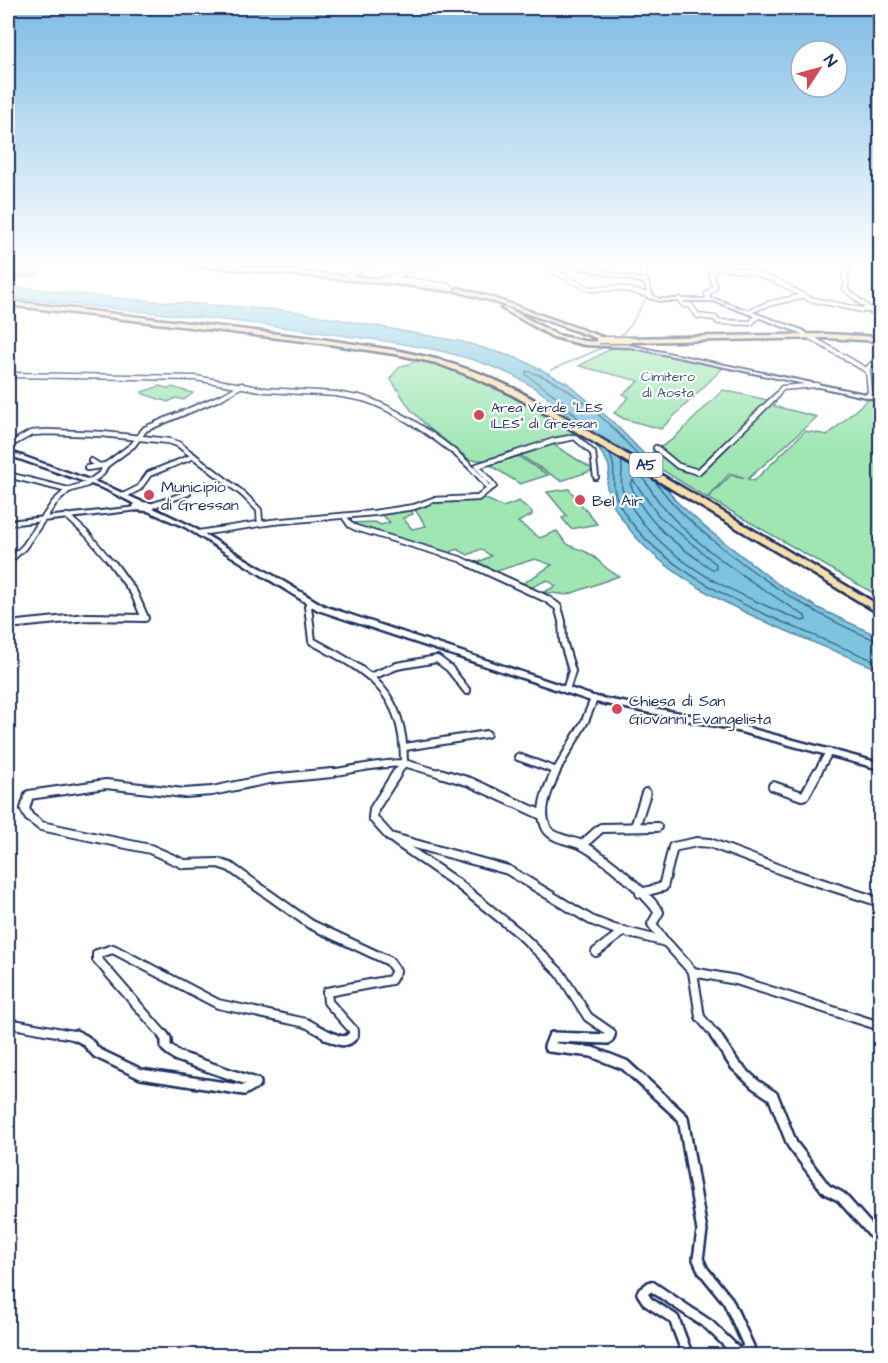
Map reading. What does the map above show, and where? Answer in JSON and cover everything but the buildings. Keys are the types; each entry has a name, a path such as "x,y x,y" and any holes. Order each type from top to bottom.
{"highway":[{"name":"A5","path":"216,328 400,353 438,361 476,375 550,410 880,610"},
{"name":"A5","path":"743,526 880,605"}],"main road":[{"path":"539,328 555,336 578,342 810,337 880,339"},
{"path":"545,328 554,332 598,340 628,342"},
{"path":"567,328 617,343"},
{"path":"8,453 125,495 139,506 150,508 199,533 312,603 594,699 696,718 880,766"}],"street":[{"path":"790,328 803,332 844,337"},
{"path":"803,332 866,370 869,373 869,394"},
{"path":"617,343 628,342 817,385 880,394"},
{"path":"866,370 875,361 880,362"},
{"path":"8,375 165,376 243,385 273,391 331,394 369,400 382,405 436,439 489,489"},
{"path":"8,562 17,556 54,503 68,490 89,482 102,473 106,465 133,445 138,437 153,425 220,398 243,385"},
{"path":"656,448 678,466 698,472 770,405 782,388 817,385"},
{"path":"869,394 880,399"},
{"path":"8,446 31,433 39,432 138,437 169,441 195,456 243,494 259,510 260,523"},
{"path":"199,533 260,523 414,507 433,500 478,498 494,486 477,466 554,441 575,437 591,447 597,463 596,477"},
{"path":"125,495 139,488 149,474 195,456"},
{"path":"91,461 99,466"},
{"path":"87,468 106,465"},
{"path":"8,474 68,490"},
{"path":"150,508 188,493 181,489"},
{"path":"8,523 139,506"},
{"path":"8,625 87,617 144,618 128,587 95,540 67,516"},
{"path":"344,516 350,525 356,528 460,559 512,585 547,598 558,607 562,621 563,641 572,671 566,690"},
{"path":"312,603 308,606 312,641 372,676 395,711 405,747 404,763 374,808 373,818 390,837 455,881 535,948 556,968 572,989 588,1018 611,1033 608,1039 553,1037 549,1047 592,1052 625,1065 683,1118 702,1231 698,1259 703,1270 728,1301 749,1347 739,1354 722,1333 688,1308 651,1286 642,1293 648,1302 674,1318 688,1356"},
{"path":"372,676 397,666 437,659 450,668 467,691"},
{"path":"542,815 557,771 585,723 594,699"},
{"path":"405,747 487,734"},
{"path":"773,786 805,795 829,752"},
{"path":"518,758 557,771"},
{"path":"8,1023 75,1035 85,1040 97,1053 141,1074 244,1089 256,1083 171,1052 166,1047 166,1039 97,959 97,954 113,949 218,1004 306,1023 338,1041 345,1041 352,1037 354,1031 328,1002 327,992 391,980 396,971 389,961 310,924 230,867 218,863 184,864 150,849 41,826 29,820 25,813 25,800 29,795 106,784 184,793 212,792 269,778 336,773 381,763 404,763 470,782 542,815 550,832 582,845 601,856 640,893 658,912 652,924 693,972 700,1017 723,1045 735,1065 755,1084 773,1096 792,1144 826,1189 841,1197 880,1241"},
{"path":"635,827 646,793"},
{"path":"582,845 601,828 657,827"},
{"path":"390,837 508,870 591,920 624,932 666,942"},
{"path":"640,893 663,887 673,848 697,842 710,843 784,871 880,902"},
{"path":"596,952 624,932"},
{"path":"693,972 736,980 880,1026"}],"green space":[{"name":"Cimitero di Aosta","path":"617,345 723,368 661,429 624,419 614,413 629,397 623,394 639,381 579,366"},
{"name":"Area Verde \"LES ILES\" di Gressan","path":"417,361 449,367 482,381 572,432 569,435 486,460 470,460 429,428 411,410 390,378 400,367"},
{"path":"160,386 193,393 184,400 176,398 168,402 142,392"},
{"path":"723,390 776,402 774,406 817,417 748,479 754,481 805,431 828,435 868,399 880,402 880,597 708,498 731,475 745,478 730,473 707,498 659,468 651,453 672,440"},
{"path":"551,443 594,470 561,481 518,454"},
{"path":"518,456 548,475 520,484 490,465"},
{"path":"569,489 597,524 571,529 562,518 567,516 547,492"},
{"path":"482,497 503,507 519,501 532,512 532,515 518,522 540,538 557,531 568,544 592,556 619,576 567,595 544,592 556,586 547,580 528,589 519,586 552,565 535,559 494,572 477,563 491,556 481,549 468,555 457,549 449,553 352,523 375,522 381,525 390,522 380,514 411,509 413,514 403,518 412,529 426,526 414,508 426,503"}],"water":[{"path":"287,328 384,328 463,342 520,359 567,383 613,422 644,454 675,500 706,528 778,584 818,608 880,637 880,670 749,614 685,579 657,558 634,535 614,506 608,493 609,467 606,460 569,417 542,393 518,378 465,357 380,340"}],"waterway":[{"path":"619,337 628,328"},
{"path":"551,370 607,346"}],"place":[{"name":"Area Verde \"LES ILES\" di Gressan","path":"479,415"},
{"name":"Municipio di Gressan","path":"149,495"},
{"name":"Bel Air","path":"580,500"},
{"name":"Chiesa di San Giovanni Evangelista","path":"617,709"}]}
